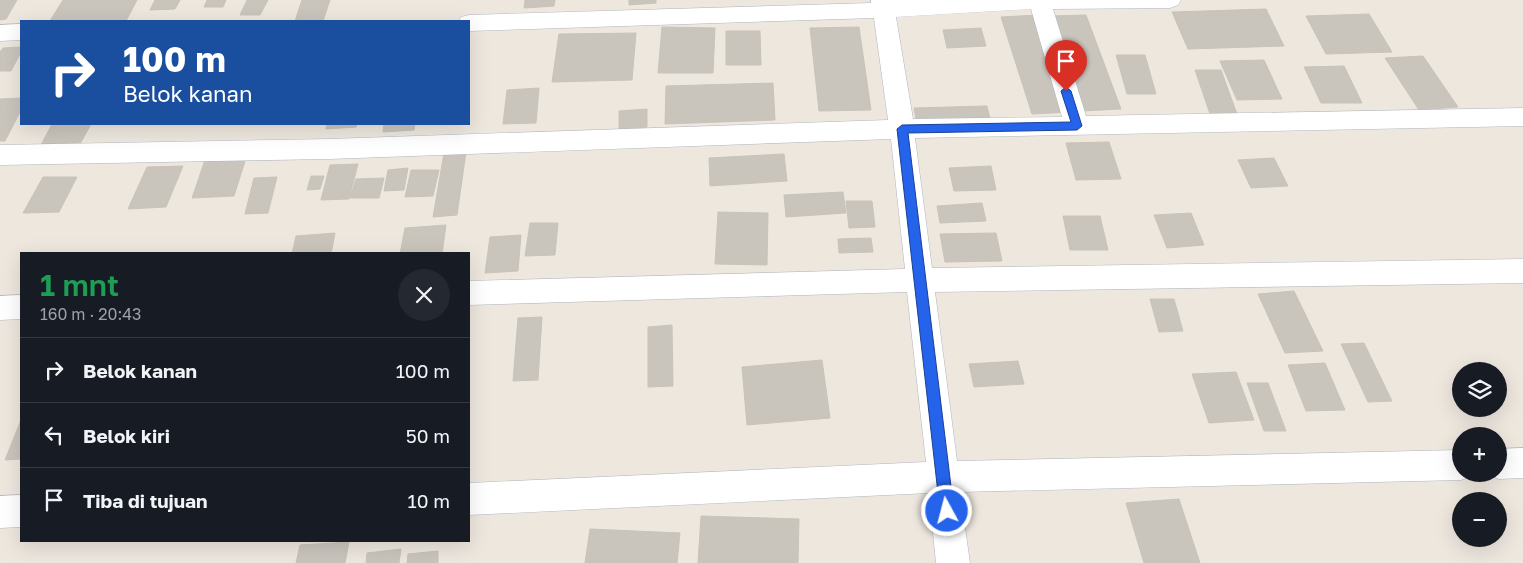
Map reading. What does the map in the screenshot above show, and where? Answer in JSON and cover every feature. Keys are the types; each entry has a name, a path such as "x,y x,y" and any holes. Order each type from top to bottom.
{"street":[{"path":"470,23 883,5 1170,0"},
{"path":"1040,3 1077,126"},
{"path":"883,5 902,129 953,563"},
{"path":"0,33 20,32"},
{"path":"0,155 329,149 902,129 1523,117"},
{"path":"470,293 920,280 1523,271"},
{"path":"0,308 20,307"},
{"path":"1507,464 1523,463"},
{"path":"470,499 943,477 1452,464"},
{"path":"0,512 20,511"}],"building":[{"path":"0,0 17,0 6,19 0,20"},
{"path":"63,0 137,0 127,20 51,20"},
{"path":"155,0 180,0 175,9 150,10"},
{"path":"207,0 226,0 223,7 204,7"},
{"path":"247,0 268,0 260,15 240,15"},
{"path":"302,0 330,0 323,20 295,20"},
{"path":"525,0 555,0 554,6 524,8"},
{"path":"629,0 656,0 656,3 629,5"},
{"path":"1266,9 1284,46 1188,49 1172,12"},
{"path":"1369,14 1392,52 1326,54 1306,16"},
{"path":"1037,15 1070,112 1032,114 1001,17"},
{"path":"1086,15 1121,109 1082,111 1050,16"},
{"path":"662,27 715,28 713,73 658,73"},
{"path":"859,27 871,110 819,111 810,28"},
{"path":"981,28 986,46 947,48 943,30"},
{"path":"726,31 760,31 761,65 726,65"},
{"path":"636,33 632,80 552,82 559,34"},
{"path":"20,47 20,54 11,71 0,71 0,52 3,48"},
{"path":"1116,55 1145,55 1156,94 1127,94"},
{"path":"1423,56 1458,107 1419,110 1385,58"},
{"path":"1264,60 1282,99 1237,100 1220,61"},
{"path":"1344,66 1362,103 1321,103 1304,67"},
{"path":"1195,70 1221,70 1237,114 1210,114"},
{"path":"773,83 775,120 665,124 666,86"},
{"path":"539,88 536,123 503,124 507,90"},
{"path":"20,98 20,112 5,141 0,141 0,99"},
{"path":"987,106 991,123 917,124 914,108"},
{"path":"647,109 647,127 619,129 619,111"},
{"path":"51,125 90,125 80,144 41,145"},
{"path":"327,125 357,125 356,127 326,129"},
{"path":"384,125 415,125 414,130 383,132"},
{"path":"1109,142 1121,179 1076,180 1066,143"},
{"path":"466,152 457,215 433,217 444,153"},
{"path":"784,154 787,181 710,186 709,158"},
{"path":"246,158 234,196 192,198 205,160"},
{"path":"1274,158 1288,186 1251,188 1238,160"},
{"path":"358,164 349,199 321,200 330,165"},
{"path":"183,166 166,207 128,209 147,167"},
{"path":"991,166 996,190 954,191 949,168"},
{"path":"408,168 404,190 384,191 388,170"},
{"path":"411,170 439,170 433,196 405,197"},
{"path":"311,176 324,176 320,189 307,190"},
{"path":"43,177 77,177 59,212 23,213"},
{"path":"277,177 268,213 245,214 254,178"},
{"path":"384,178 379,198 350,198 356,179"},
{"path":"843,192 846,213 786,217 784,195"},
{"path":"846,201 872,201 875,227 849,228"},
{"path":"982,203 986,221 940,223 937,206"},
{"path":"718,212 768,213 767,265 715,264"},
{"path":"1191,213 1204,245 1167,248 1154,215"},
{"path":"1063,216 1100,216 1108,250 1070,250"},
{"path":"530,223 558,223 555,255 525,256"},
{"path":"446,225 442,252 400,252 405,228"},
{"path":"335,233 331,252 292,252 296,236"},
{"path":"996,233 1002,261 945,262 940,234"},
{"path":"521,235 518,271 485,273 490,237"},
{"path":"871,238 873,252 839,253 838,239"},
{"path":"1294,291 1323,351 1285,353 1258,294"},
{"path":"1150,299 1174,299 1183,331 1159,332"},
{"path":"542,317 538,380 513,381 518,318"},
{"path":"672,325 673,386 648,387 648,327"},
{"path":"1364,343 1392,401 1368,402 1341,344"},
{"path":"822,360 830,418 747,425 742,367"},
{"path":"1018,361 1024,384 974,387 969,364"},
{"path":"1325,363 1345,410 1306,411 1288,365"},
{"path":"1236,372 1254,420 1209,423 1192,374"},
{"path":"1247,383 1268,383 1286,431 1264,431"},
{"path":"20,422 20,459 5,460"},
{"path":"1179,499 1200,563 1144,563 1126,503"},
{"path":"701,516 799,519 798,563 698,563"},
{"path":"590,529 680,533 677,563 585,563"},
{"path":"349,542 345,563 296,563 300,545"},
{"path":"401,549 399,563 366,563 367,553"},
{"path":"438,551 438,563 407,563 408,554"}],"route":[{"path":"947,511 902,129 1077,126 1066,91"}]}
